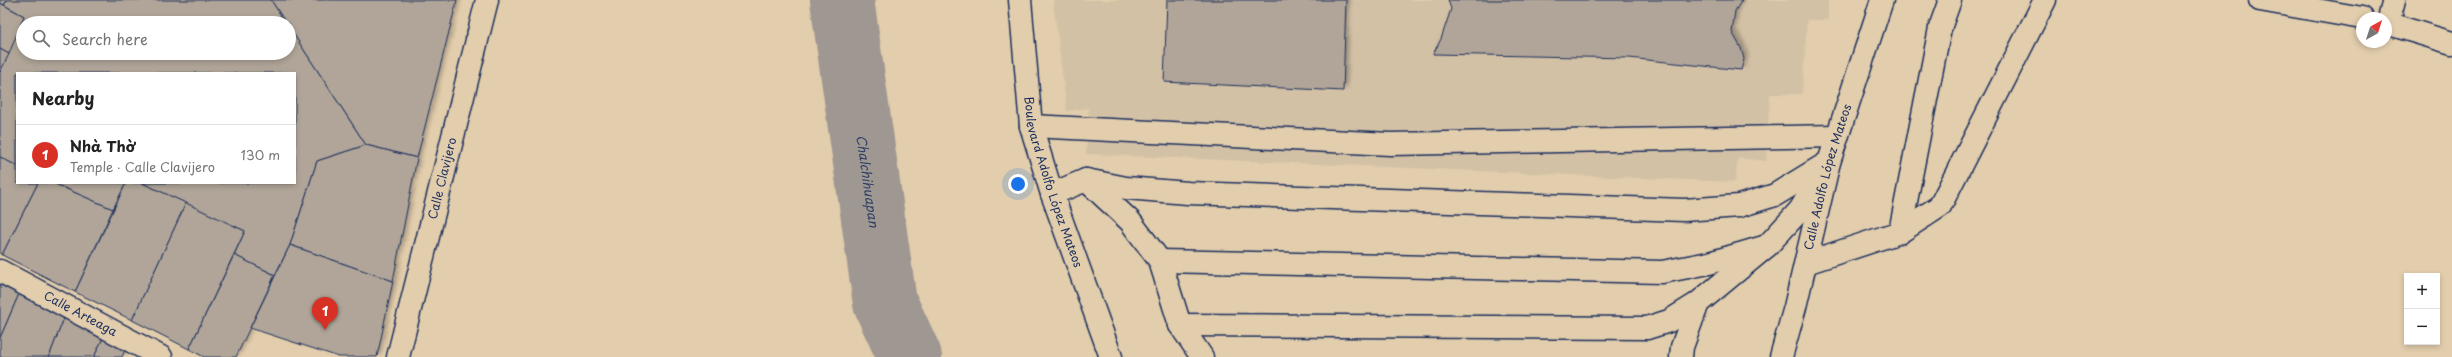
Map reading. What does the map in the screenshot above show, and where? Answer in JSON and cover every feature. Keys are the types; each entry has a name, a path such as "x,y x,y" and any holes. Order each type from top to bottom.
{"street":[{"name":"Calle Clavijero","path":"398,357 487,0"},
{"name":"Boulevard Adolfo López Mateos","path":"1020,0 1031,126 1052,194 1112,357"},
{"name":"Calle Adolfo López Mateos","path":"1781,357 1806,263 1829,162 1882,0"},
{"path":"1900,232 1940,28 1950,0"},
{"path":"1806,263 1900,232 1940,206 2045,0"},
{"path":"2260,0 2356,17"},
{"path":"2390,12 2394,0"},
{"path":"2392,25 2452,44"},
{"path":"1031,126 1390,144 1837,136"},
{"path":"1052,194 1086,180 1126,188 1188,193 1684,210 1739,206 1775,195 1829,162"},
{"path":"1180,325 1647,328 1669,320 1698,303 1767,246 1800,210 1829,162"},
{"path":"1086,180 1130,221 1160,261 1180,325 1202,357"},
{"path":"1160,261 1662,272 1709,263 1767,246"},
{"name":"Calle Arteaga","path":"0,271 137,351 161,357"},
{"path":"1682,357 1682,347 1698,303"}],"shaded area":[{"path":"1053,0 1828,0 1828,20 1807,20 1802,94 1770,94 1766,161 1738,158 1735,182 1086,154 1089,108 1067,111"}],"building":[{"path":"0,0 7,0 4,5 0,3"},
{"path":"7,0 271,0 281,16 24,16 4,5"},
{"path":"271,0 457,0 417,158 366,145 296,38 296,16 281,16"},
{"path":"1167,0 1346,0 1343,91 1164,82"},
{"path":"1448,0 1742,0 1735,11 1732,32 1741,48 1744,59 1741,70 1629,58 1433,54 1441,39 1451,9"},
{"path":"0,3 24,16 16,16 16,36 9,54 0,49"},
{"path":"16,35 16,60 296,60 296,38 366,145 317,161 290,245 275,275 234,255 245,231 144,184 296,184 296,72 16,72 16,165 0,157 0,72"},
{"path":"0,49 9,54 0,72"},
{"path":"366,145 417,158 393,281 290,245 317,161"},
{"path":"0,157 16,165 16,184 38,184 2,255 0,254"},
{"path":"38,184 55,184 113,209 75,292 2,255"},
{"path":"55,184 126,184 113,209"},
{"path":"126,184 144,184 186,203 132,320 75,292"},
{"path":"186,203 245,231 189,349 132,320"},
{"path":"290,245 393,281 377,357 339,357 250,328"},
{"path":"234,255 275,275 236,357 204,357 189,349"},
{"path":"0,283 19,294 0,338"},
{"path":"19,294 64,318 49,357 0,357 0,338"},
{"path":"64,318 103,338 94,357 49,357"},
{"path":"103,338 125,350 122,357 94,357"}],"waterway":[{"name":"Chalchihuapan","path":"842,0 885,303 910,357"}],"place":[{"name":"Nhà Thờ","path":"325,330"}]}
